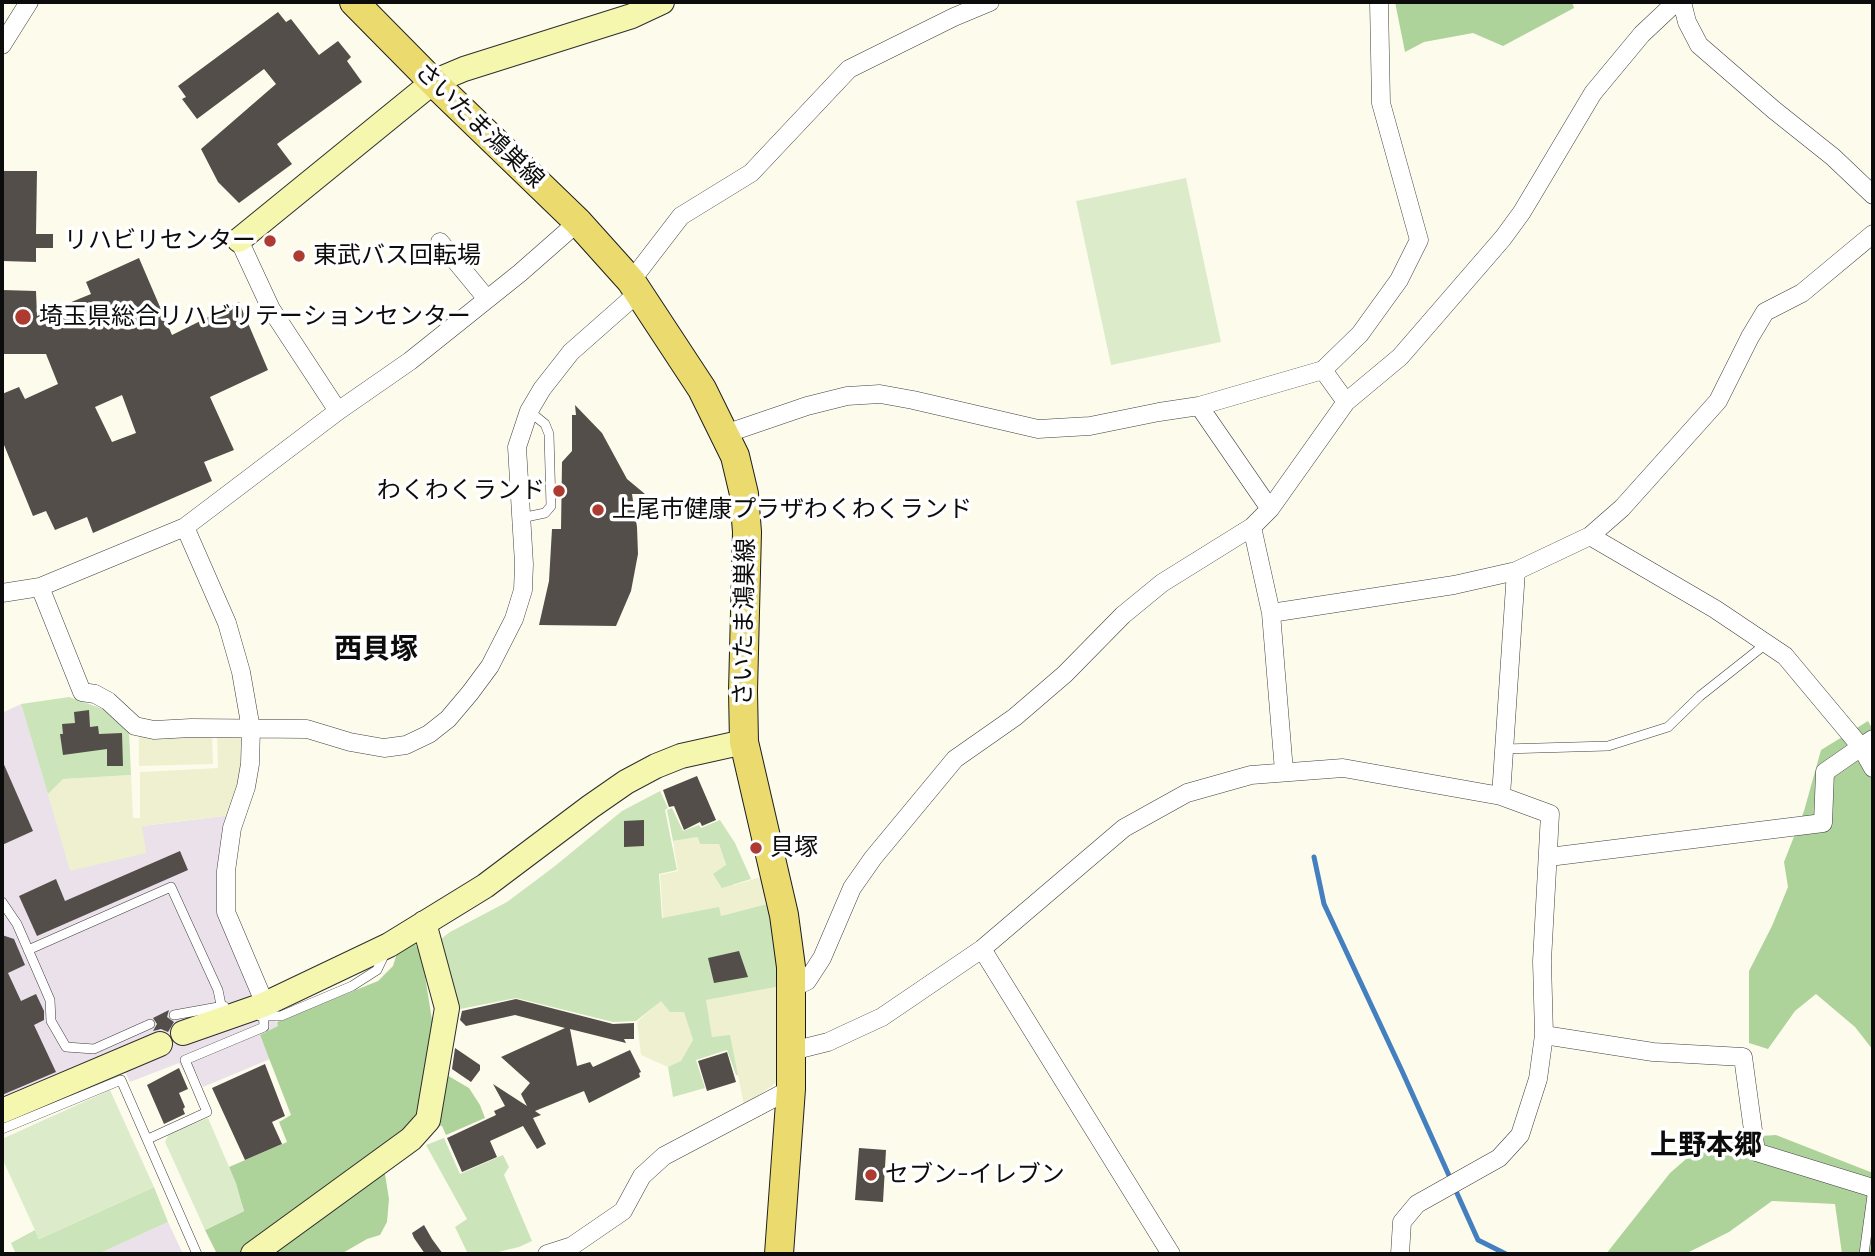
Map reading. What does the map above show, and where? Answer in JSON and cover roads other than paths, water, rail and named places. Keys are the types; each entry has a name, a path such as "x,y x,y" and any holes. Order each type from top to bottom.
{"main road":[{"name":"さいたま鴻巣線","path":"354,2 578,222 635,286 702,389 725,435 740,475 747,532 744,742 784,915 792,988 791,1089 779,1254"}],"street":[{"path":"2,45 29,2"},
{"path":"338,411 271,309 239,240 433,82 629,9 662,2"},
{"path":"40,587 82,692 108,701 135,726 144,729 307,729 350,742 384,748 406,745 429,734 448,719 490,666 514,619 523,590 524,564 517,447 529,411 542,388 571,352 635,286 681,216 751,173 849,69 990,2"},
{"path":"725,435 807,406 880,394 1038,429 1090,426 1199,406 1323,370 1367,323 1399,280 1419,240 1381,103 1379,2"},
{"path":"792,988 807,981 822,958 852,888 873,858 955,759 1014,717 1065,674 1124,615 1162,583 1252,527 1270,509 1346,402 1400,357 1503,238 1522,212 1593,93 1642,34 1676,2"},
{"path":"1682,2 1687,22 1699,45 1773,110 1833,157 1873,195"},
{"path":"2,593 40,587 185,527 338,411 410,361 578,222"},
{"path":"1271,613 1454,585 1516,571 1590,536 1622,508 1718,401 1765,312 1802,293 1873,234"},
{"path":"440,242 487,299"},
{"path":"1323,370 1346,402"},
{"path":"1199,406 1270,509"},
{"path":"185,527 227,623 241,672 251,729 246,787 232,828 226,871 226,912 250,1010"},
{"path":"1252,527 1271,613 1284,771"},
{"path":"1590,536 1715,609 1786,656 1867,743 1873,768"},
{"path":"1501,796 1516,571"},
{"path":"179,1024 250,1010 389,945 485,887 626,782 681,756 744,742"},
{"path":"1549,857 1823,823 1825,772 1867,743"},
{"path":"792,1051 828,1042 882,1017 982,948 1124,828 1187,793 1251,775 1343,768 1501,796 1550,814 1542,961 1544,1035 1538,1079 1520,1135 1499,1158 1417,1204 1402,1222 1400,1254"},
{"path":"253,1254 411,1139 428,1120 447,1008 424,923"},
{"path":"982,948 1171,1254"},
{"path":"2,1111 155,1034"},
{"path":"1544,1035 1653,1052 1743,1057 1756,1152 1873,1188"},
{"path":"547,1254 572,1247 623,1211 642,1176 664,1156 791,1089"}],"lane":[{"path":"521,518 545,513 551,506 549,434 545,424 529,411"},
{"path":"1504,749 1608,746 1668,727 1700,696 1767,643"},
{"path":"29,950 171,887 218,990 250,1010 264,1027 185,1060 207,1112 148,1139"},
{"path":"2,902 18,924 50,999 51,1021 66,1047 94,1049 155,1034"},
{"path":"2,1129 121,1080 197,1254"},
{"path":"1864,1254 1873,1188"}],"waterway":[{"path":"1314,857 1324,904 1478,1240 1506,1254"}],"place":[{"name":"リハビリセンター","path":"270,241"},
{"name":"東武バス回転場","path":"299,256"},
{"name":"埼玉県総合リハビリテーションセンター","path":"23,317"},
{"name":"わくわくランド","path":"559,491"},
{"name":"上尾市健康プラザわくわくランド","path":"598,510"},
{"name":"貝塚","path":"756,848"},
{"name":"セブン-イレブン","path":"871,1175"}],"district":[{"name":"西貝塚","path":"376,650"},
{"name":"上野本郷","path":"1706,1146"}]}
